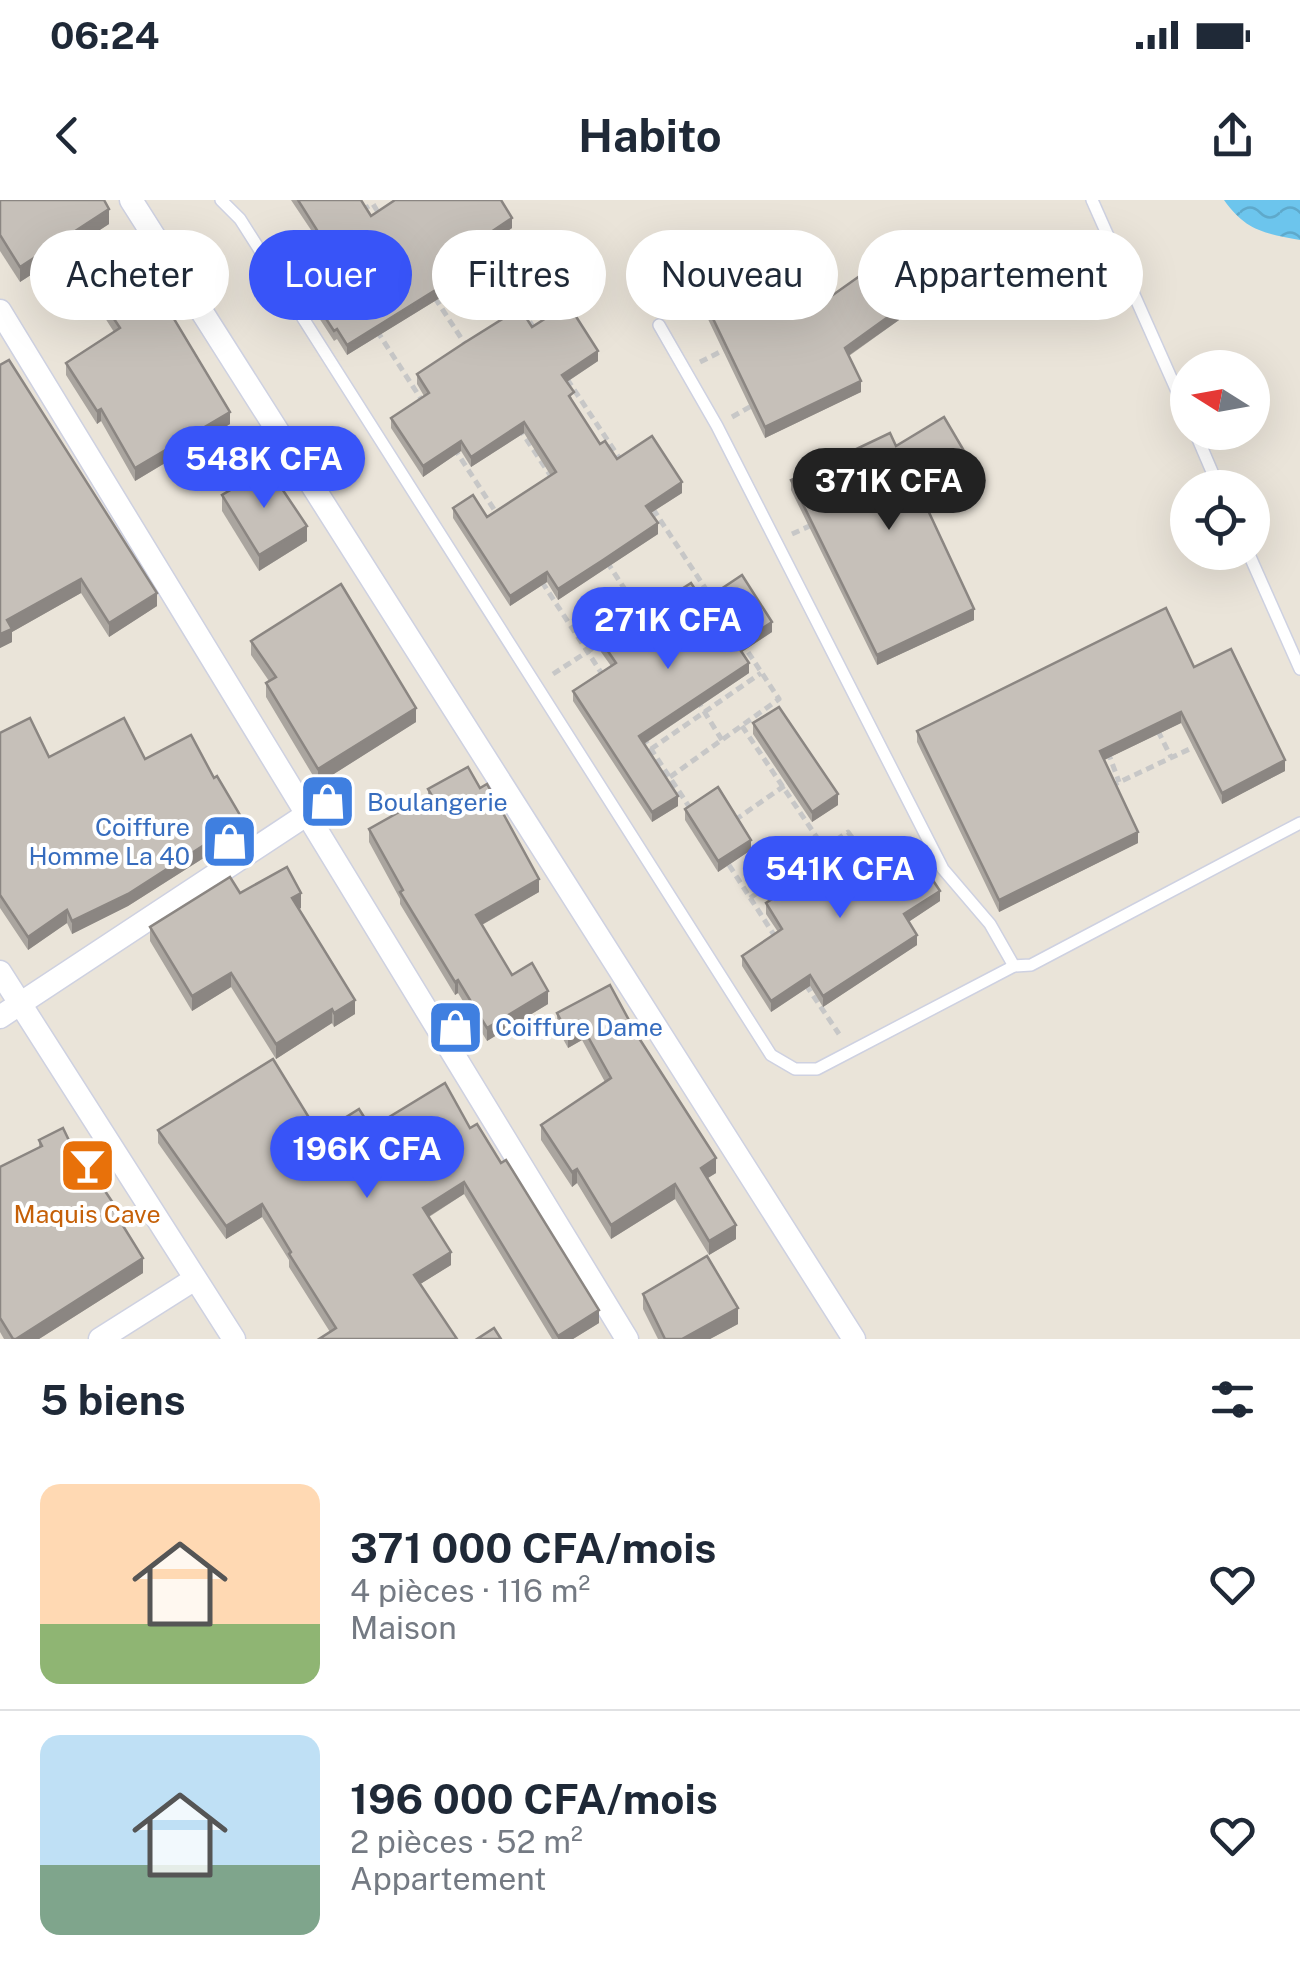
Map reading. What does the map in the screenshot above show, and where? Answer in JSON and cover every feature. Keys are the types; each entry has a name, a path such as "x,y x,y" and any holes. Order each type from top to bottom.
{"street":[{"path":"132,200 854,1339"},
{"path":"0,311 626,1339"},
{"path":"0,1017 306,815"},
{"path":"0,972 234,1339"},
{"path":"100,1339 195,1279"}],"lane":[{"path":"221,200 240,219 770,1054 795,1069 816,1070 1014,966 1031,965 1300,824"},
{"path":"1092,200 1170,376"},
{"path":"658,325 716,426 943,870 990,924 1014,966"},
{"path":"1256,570 1300,668"}],"path":[{"path":"359,212 373,204 383,219"},
{"path":"428,287 469,351"},
{"path":"528,320 535,330"},
{"path":"371,323 424,403"},
{"path":"684,370 730,347"},
{"path":"560,368 632,476"},
{"path":"716,426 758,401"},
{"path":"514,420 555,482"},
{"path":"448,440 500,518"},
{"path":"646,500 716,604"},
{"path":"776,542 828,516"},
{"path":"600,552 651,629"},
{"path":"534,570 605,678"},
{"path":"685,589 700,580"},
{"path":"629,625 657,607"},
{"path":"534,687 615,634"},
{"path":"670,777 778,700 739,639"},
{"path":"651,748 761,672"},
{"path":"690,689 722,740"},
{"path":"636,726 694,814"},
{"path":"742,726 824,848"},
{"path":"1157,727 1171,757"},
{"path":"1101,791 1206,741"},
{"path":"1106,749 1119,782"},
{"path":"733,821 785,786"},
{"path":"750,898 849,832 866,858"},
{"path":"804,862 812,875"},
{"path":"729,864 782,949"},
{"path":"797,973 851,1053"}],"water":[{"path":"1224,200 1300,200 1300,240 1257,229"}],"building":[{"path":"0,200 104,200 109,209 77,230 30,230 30,260 20,267 0,235"},
{"path":"298,200 361,200 371,216 395,200 501,200 512,218 494,230 432,230 432,292 412,305 412,230 317,230"},
{"path":"858,277 858,320 884,320 845,348 861,381 765,427 714,320 838,320 838,291"},
{"path":"115,320 175,320 230,412 135,468 101,409 97,411 66,363 120,328"},
{"path":"327,320 387,320 347,345 337,329 334,331"},
{"path":"501,320 528,320 532,327 543,320 578,320 598,351 562,375 574,392 569,396 600,444 605,441 617,459 652,436 682,482 646,506 658,523 603,560 558,589 547,572 510,596 453,508 473,495 487,517 556,472 524,422 471,457 461,441 423,466 391,418 429,393 417,374 464,343"},
{"path":"9,360 157,593 109,623 81,579 7,620 12,629 0,634 0,365"},
{"path":"944,417 970,461 919,491 974,609 877,655 791,480 890,433 896,446"},
{"path":"268,468 307,526 259,555 222,495"},
{"path":"742,575 772,622 737,645 749,663 639,736 678,796 652,812 573,691 616,663 601,641 691,583 703,601"},
{"path":"341,584 416,708 318,769 266,683 276,677 251,641"},
{"path":"1166,608 1194,667 1231,649 1285,760 1222,793 1181,712 1100,751 1138,832 999,900 917,731"},
{"path":"779,707 838,794 812,812 753,723"},
{"path":"30,718 49,757 124,718 145,759 191,735 243,820 128,894 72,921 67,910 28,937 0,895 0,733"},
{"path":"468,767 480,788 487,784 539,879 476,915 512,975 532,963 548,991 487,1028 400,892 403,890 369,829 431,794 428,789"},
{"path":"718,787 751,840 718,861 685,809"},
{"path":"858,844 875,871 911,847 940,891 904,914 917,935 823,996 810,975 771,1001 742,956 782,929 766,903"},
{"path":"287,867 301,893 292,898 355,1000 334,1013 332,1009 276,1044 231,973 192,996 150,927 230,877 240,893"},
{"path":"610,985 637,1035 716,1158 701,1168 736,1225 709,1241 675,1184 611,1225 577,1169 572,1172 541,1125 611,1078 582,1026 568,1034 557,1013"},
{"path":"273,1059 319,1134 359,1109 371,1128 445,1083 470,1128 477,1124 501,1163 506,1160 599,1310 558,1336 464,1182 423,1208 451,1252 414,1275 457,1339 319,1339 336,1328 262,1204 226,1226 158,1130"},
{"path":"63,1128 88,1180 95,1176 143,1258 13,1339 0,1318 0,1167 42,1146 39,1140"},
{"path":"707,1256 738,1308 682,1339 665,1339 643,1294"},
{"path":"494,1328 501,1339 477,1339"}],"place":[{"name":"Boulangerie","path":"328,802"},
{"name":"Coiffure Homme La 40","path":"229,841"},
{"name":"Coiffure Dame","path":"456,1027"},
{"name":"Maquis Cave","path":"87,1165"}]}
